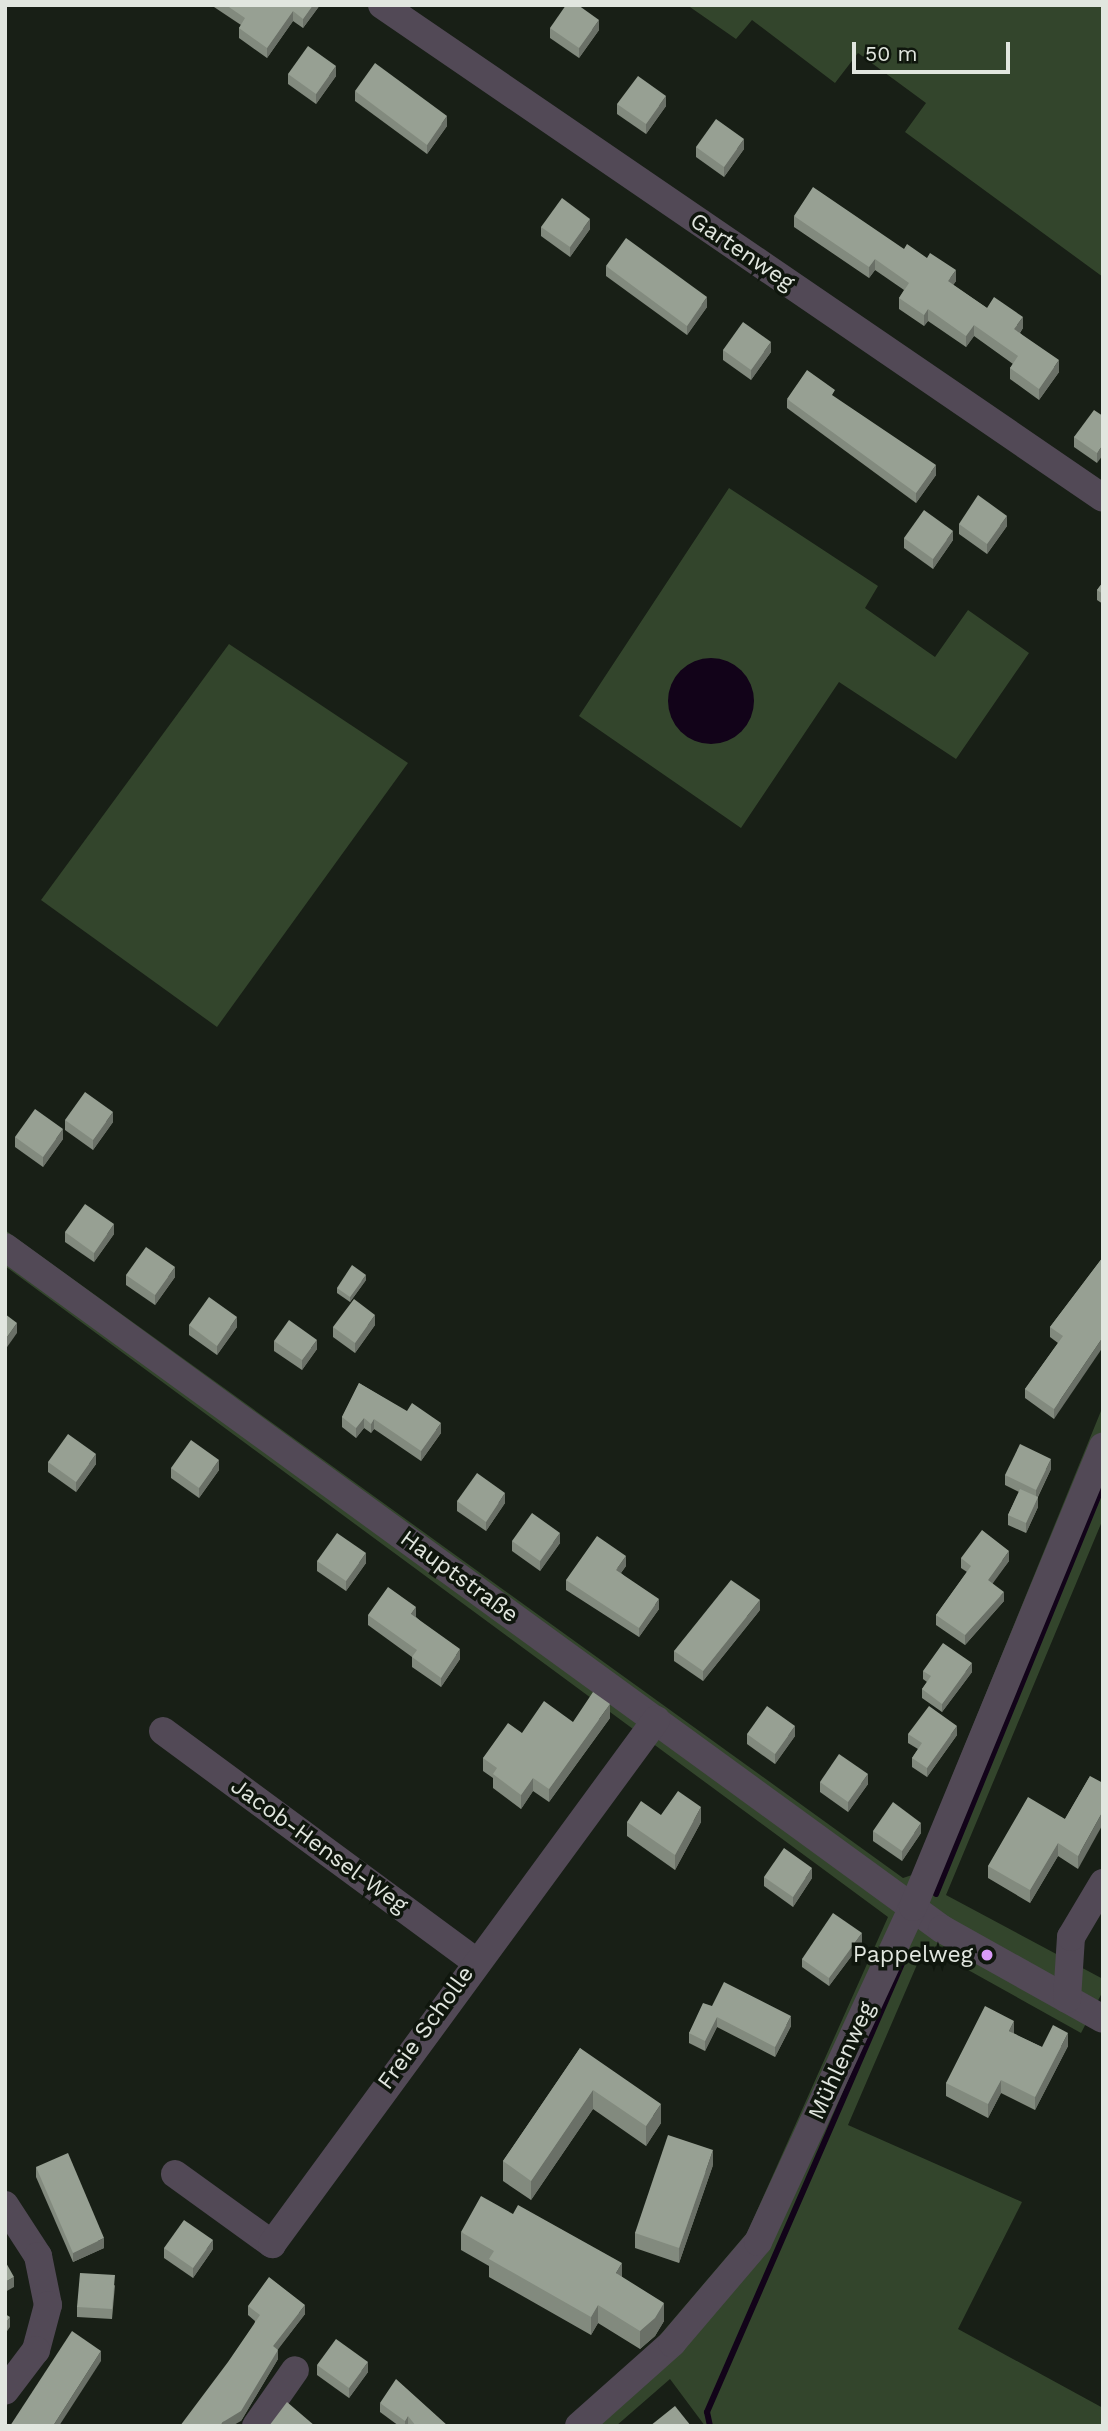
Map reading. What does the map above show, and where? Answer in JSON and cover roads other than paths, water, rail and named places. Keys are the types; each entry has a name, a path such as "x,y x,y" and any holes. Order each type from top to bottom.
{"street":[{"name":"Gartenweg","path":"382,5 1103,498"},
{"name":"Hauptstraße","path":"5,1247 913,1907"},
{"name":"Mühlenweg","path":"579,2426 672,2343 758,2242 913,1907 1103,1447"},
{"name":"Freie Scholle","path":"175,2174 272,2244 475,1961 656,1720"},
{"name":"Jacob-Hensel-Weg","path":"163,1731 475,1961"},
{"path":"1068,1999 1071,1937 1103,1883"},
{"path":"913,1907 1103,2019"},
{"path":"5,2205 38,2256 48,2305 36,2350 5,2391"},
{"path":"256,2426 295,2370"}],"waterway":[{"path":"936,1894 1103,1485"},
{"path":"710,2426 707,2412 903,1961"}],"place":[{"name":"Pappelweg","path":"987,1955"}]}
